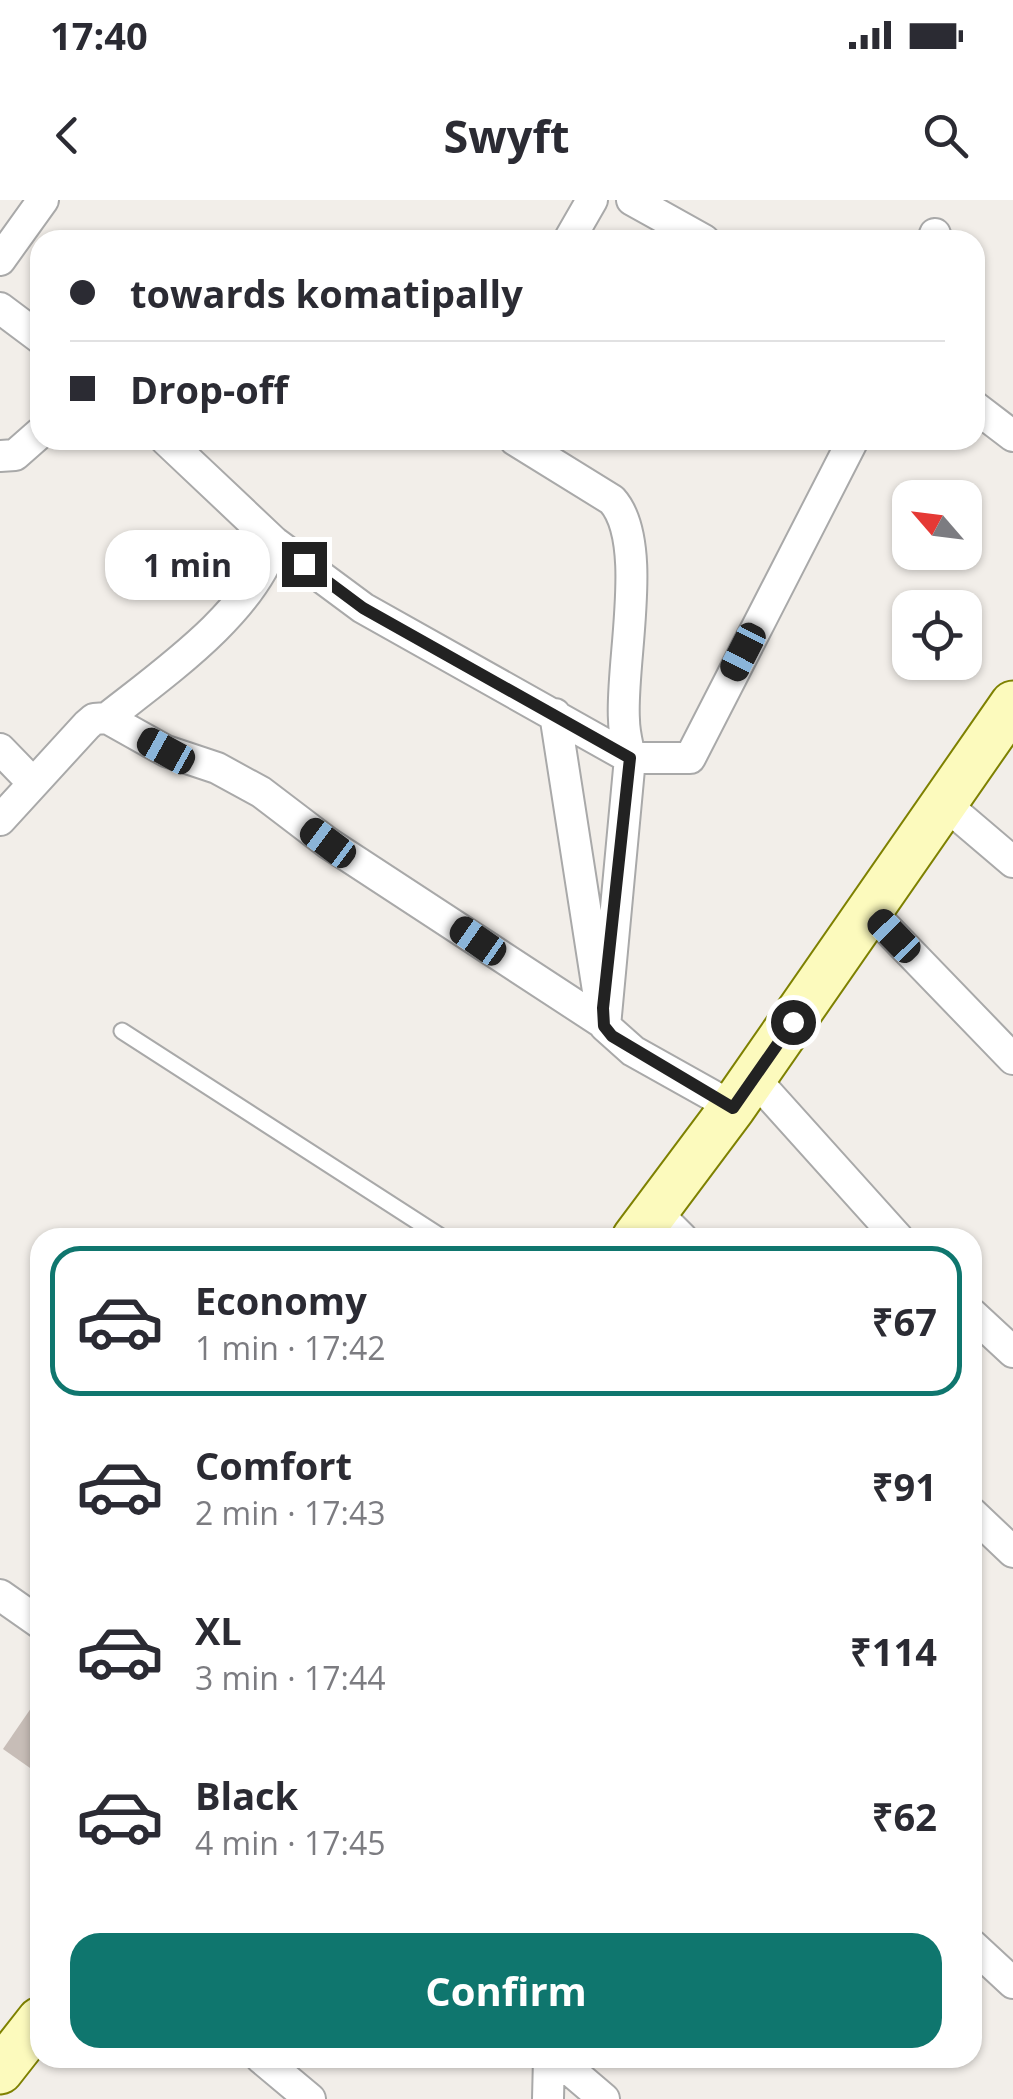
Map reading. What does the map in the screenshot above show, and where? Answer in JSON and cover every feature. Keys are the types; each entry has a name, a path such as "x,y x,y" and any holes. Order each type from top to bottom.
{"street":[{"path":"0,260 42,200"},
{"path":"576,230 592,200"},
{"path":"632,200 686,230"},
{"path":"0,308 30,330"},
{"path":"985,415 1013,436"},
{"path":"0,456 15,455 30,442"},
{"path":"177,450 274,542 363,608 630,758 690,758 848,450"},
{"path":"531,450 612,500 623,512 629,541 624,719 630,758 604,1026 632,1051 744,1093 887,1228"},
{"path":"108,718 188,654 265,571 274,542"},
{"path":"658,1228 744,1093 1013,704"},
{"path":"0,820 94,719 108,718 166,751 217,768 261,792 328,843 602,1023 555,714"},
{"path":"0,750 32,782"},
{"path":"946,805 1013,862"},
{"path":"871,912 1013,1059"},
{"path":"982,1323 1013,1352"},
{"path":"982,1523 1013,1552"},
{"path":"0,1596 30,1616"},
{"path":"982,1955 1013,1983"},
{"path":"0,2071 30,2033"},
{"path":"273,2068 310,2099"},
{"path":"548,2099 551,2068"},
{"path":"565,2068 604,2099"}],"lane":[{"path":"122,1031 427,1228"}],"building":[{"path":"30,1710 30,1768 3,1749"}],"route":[{"path":"304,564 363,608 630,758 603,1008 604,1026 612,1036 733,1108 793,1022"}]}
